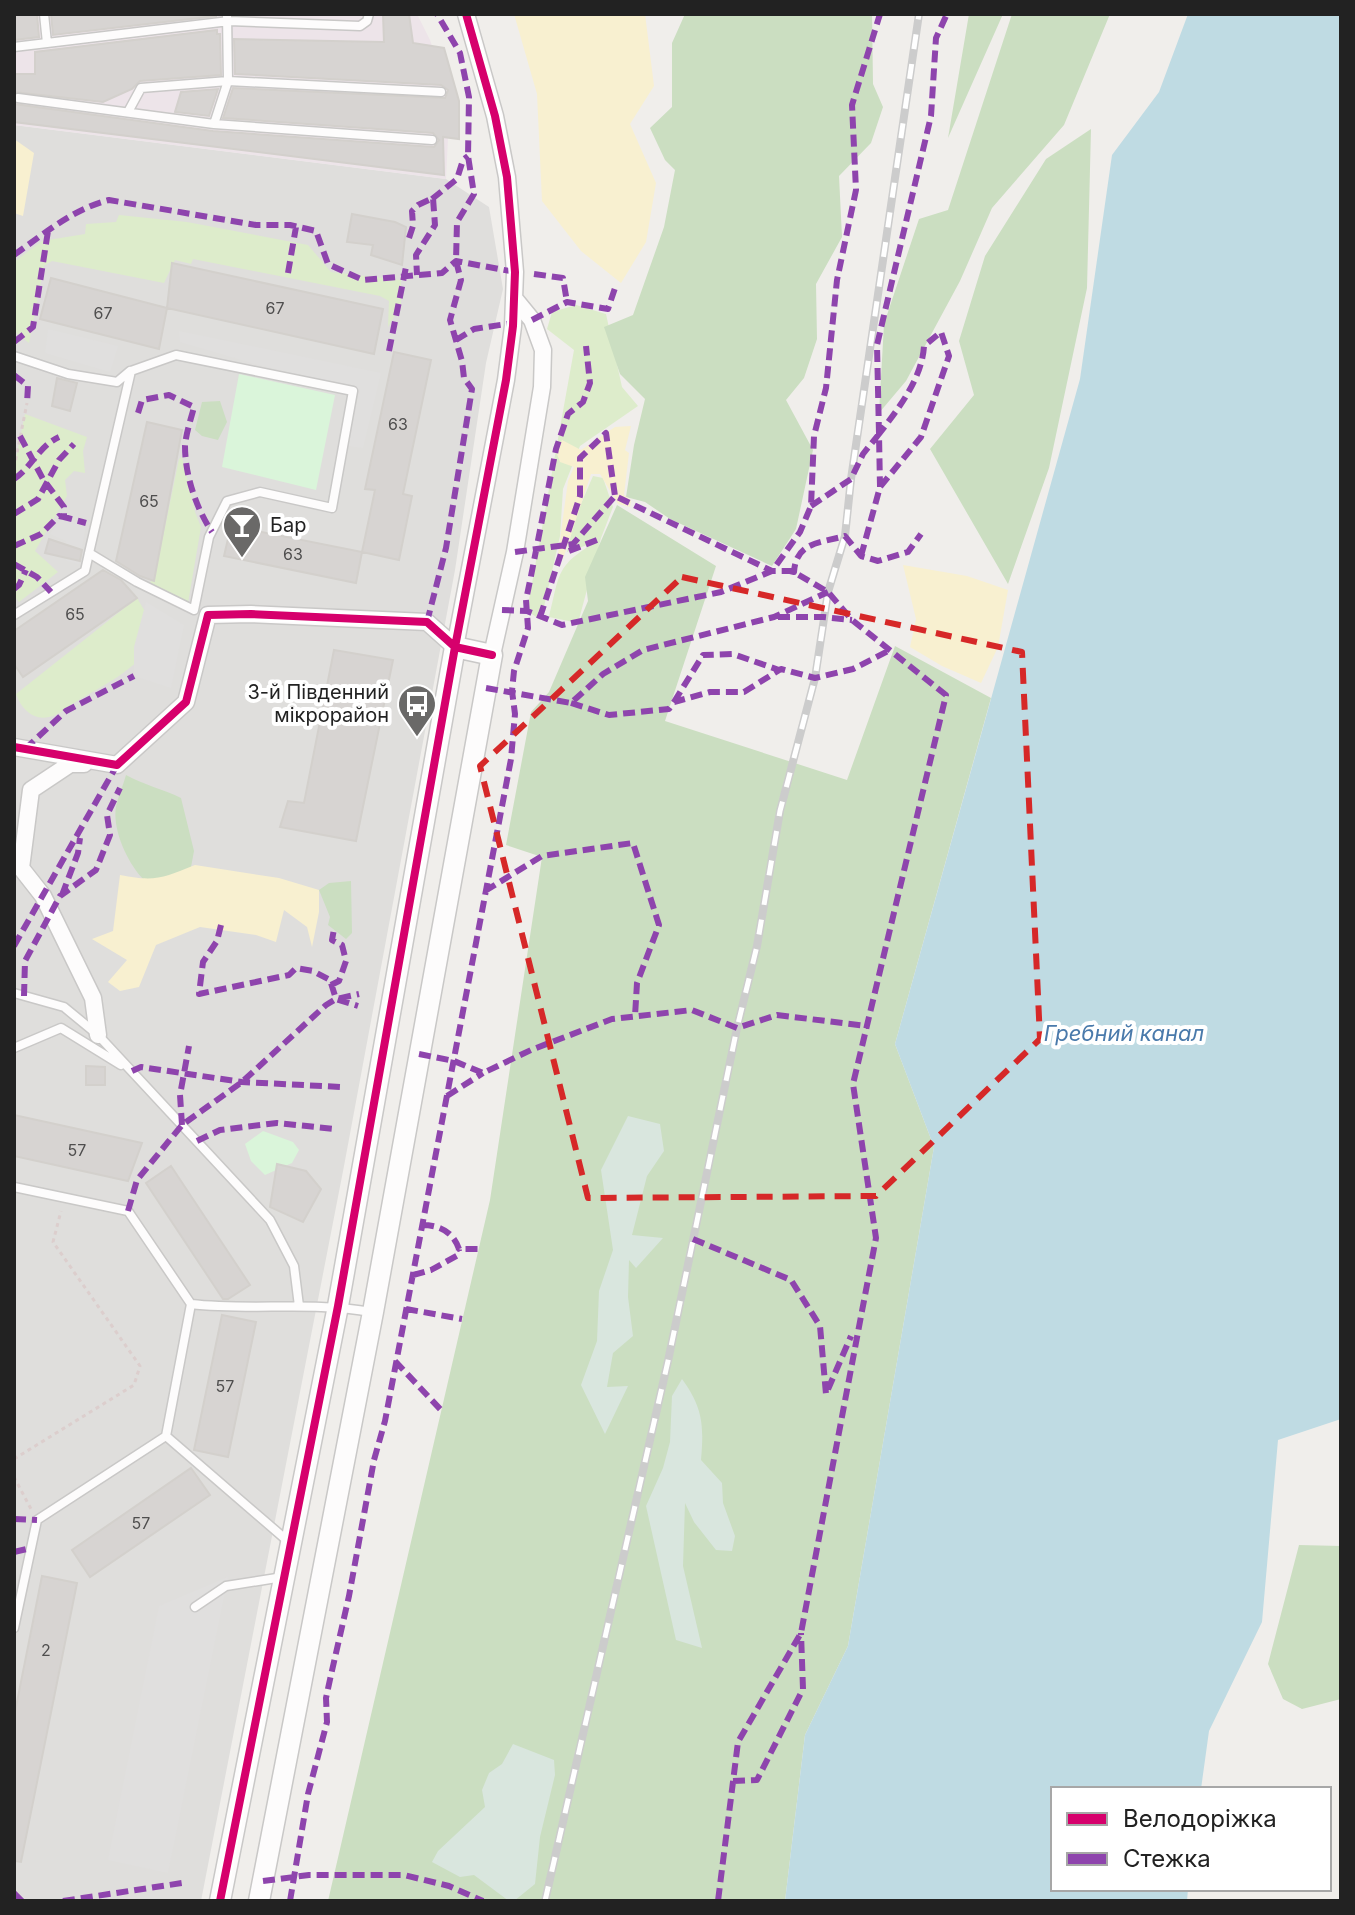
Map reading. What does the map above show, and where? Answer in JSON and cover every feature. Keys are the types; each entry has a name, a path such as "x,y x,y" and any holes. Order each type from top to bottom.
{"street":[{"path":"220,1901 338,1306 455,647 506,380 515,272 507,177 495,116 466,14"},
{"path":"259,1901 373,1312 492,655 515,552 542,387 543,350 532,320 514,298"},
{"path":"98,1035 93,998 43,896 21,868 31,790 70,764 117,765 186,702 201,613 427,622 455,647 492,655"},
{"path":"14,747 117,765"}],"lane":[{"path":"44,14 47,43"},
{"path":"14,47 228,18 360,26 367,21 369,14"},
{"path":"214,124 228,81 228,18"},
{"path":"128,112 141,88 228,81 441,92"},
{"path":"18,98 214,124 432,140"},
{"path":"14,356 68,374 117,382 131,371 176,355 353,391 332,508 260,492 227,501 209,537 201,613 137,582 89,553"},
{"path":"14,615 85,571 131,371"},
{"path":"14,993 64,1007 98,1035 270,1220 294,1266 299,1306"},
{"path":"14,1048 61,1028 132,1071"},
{"path":"14,1187 128,1211 191,1304 166,1436 37,1520 14,1628"},
{"path":"191,1304 224,1308 338,1306 373,1312"},
{"path":"166,1436 291,1544"},
{"path":"195,1607 226,1586 284,1577"}],"path":[{"path":"14,468 27,403"},
{"path":"14,1459 134,1385 140,1366 53,1242 65,1198"},
{"path":"14,1477 37,1520"}],"highlighted area":[{"path":"682,577 1022,652 1040,1039 876,1196 588,1198 480,766"}],"shaded area":[{"path":"14,14 417,14 430,40 450,99 446,179 14,125"},
{"path":"14,125 446,179 489,207 503,289 486,363 455,570 344,1166 201,1901 14,1901"},
{"path":"48,329 118,346 110,372 45,353"},
{"path":"179,331 381,373 363,448 348,446 360,389 180,342"},
{"path":"61,518 86,525 79,564 67,561 63,553 66,541 50,534"},
{"path":"146,602 184,625 171,688 134,676 134,647"},
{"path":"628,1116 660,1124 664,1151 647,1176 632,1235 663,1238 636,1268 629,1260 628,1297 633,1336 613,1353 607,1387 628,1386 605,1434 581,1385 597,1341 599,1291 613,1250 601,1170"},
{"path":"682,1379 698,1408 701,1460 722,1483 723,1503 735,1536 732,1551 716,1550 694,1522 685,1503 683,1566 702,1648 676,1640 646,1506 663,1468 670,1442 672,1396"},
{"path":"228,1577 168,1873 108,1860 159,1606"},
{"path":"513,1744 554,1760 555,1775 540,1837 535,1884 514,1901 509,1901 474,1875 460,1877 432,1862 438,1851 485,1807 482,1790 489,1773 502,1764"}],"green space":[{"path":"685,14 872,14 873,84 883,107 871,143 839,176 842,237 816,284 817,339 804,378 786,400 813,450 796,529 772,566 670,519 645,502 626,497 645,399 620,374 604,327 633,315 664,227 675,170 665,160 650,128 672,107 672,43"},
{"path":"969,14 1003,14 948,138"},
{"path":"1012,14 1110,14 1064,125 992,208 960,281 906,381 879,413 884,324 919,219 948,210"},
{"path":"1091,129 1087,288 1049,468 1008,584 930,449 974,395 959,341 985,256 1046,159"},
{"path":"119,215 187,222 308,245 331,272 401,280 401,305 388,327 389,301 380,296 193,259 191,264 175,260 164,283 52,261 44,266 29,343 14,331 14,262 42,241 85,234 86,224 116,222"},
{"path":"576,305 606,314 622,387 638,406 580,446 563,489 560,536 541,620 527,611 574,350 547,329 552,312"},
{"path":"239,374 335,395 316,490 222,467"},
{"path":"220,401 227,422 218,440 202,436 195,430 202,402"},
{"path":"25,414 87,437 83,451 85,473 74,471 65,480 67,496 35,551 58,572 19,602 14,596 14,468"},
{"path":"182,457 201,527 188,603 176,607 139,587 154,580 179,459"},
{"path":"593,476 603,478 613,507 601,538 578,623 549,617 561,572 573,558 596,542 567,552 575,518"},
{"path":"617,505 716,566 665,721 847,780 895,646 991,698 895,1044 934,1147 848,1646 805,1735 785,1901 328,1901 490,1200 542,857 506,845 531,712 549,692 588,601 585,577"},
{"path":"137,598 158,633 134,665 56,715 38,717 24,708 16,694"},
{"path":"126,775 181,798 194,851 189,878 144,880 132,865 122,846 115,816"},
{"path":"351,881 352,933 346,939 328,925 330,917 319,890 329,883"},
{"path":"263,1131 293,1142 299,1150 292,1163 265,1175 251,1161 245,1144"},
{"path":"1299,1545 1341,1546 1341,1699 1302,1709 1283,1699 1268,1664"}],"sand":[{"path":"514,14 645,14 654,86 630,124 656,183 646,242 621,283 581,251 542,201 537,94"},
{"path":"14,139 34,153 23,216 14,213"},
{"path":"631,426 625,450 629,453 624,495 631,500 630,507 618,504 600,474 591,474 563,559 558,554 568,481 574,467 560,462 557,454 562,440 581,450 615,427"},
{"path":"903,565 967,576 1008,590 998,647 981,683 942,666 910,647 916,619"},
{"path":"195,865 279,878 319,890 319,912 312,947 307,927 284,910 276,942 256,935 200,927 156,945 139,987 120,991 108,982 127,960 92,939 113,931 120,875 159,878"}],"water":[{"name":"Гребний канал","path":"1188,14 1341,14 1341,1419 1278,1440 1262,1622 1209,1731 1201,1787 1051,1787 1051,1891 1188,1891 1187,1901 785,1901 805,1735 848,1646 934,1147 895,1044 1080,379 1112,155 1159,92"}],"building":[{"path":"14,14 37,14 39,37 14,40"},
{"path":"51,14 216,14 216,16 53,35"},
{"path":"383,14 409,14 413,43 444,48 459,101 459,139 443,137 444,175 14,122 14,104 213,131 434,147 439,140 433,133 223,118 233,88 445,98 448,90 441,85 235,74 234,39 384,42"},
{"path":"217,30 220,34 221,75 140,81 132,89 103,102 14,92 14,74 35,74 35,52"},
{"path":"218,89 209,116 175,112 181,92"},
{"path":"352,214 406,227 402,265 371,255 373,245 347,242"},
{"path":"172,263 383,309 374,354 167,308"},
{"path":"51,278 167,308 159,349 40,319"},
{"path":"394,352 431,360 403,494 412,496 399,560 362,552 375,490 365,489"},
{"path":"57,378 77,383 70,411 52,406"},
{"path":"147,422 182,430 154,581 116,561"},
{"path":"231,526 362,552 356,583 224,556"},
{"path":"49,539 82,550 80,561 45,553"},
{"path":"103,570 121,580 137,598 23,677 14,664 14,631"},
{"path":"334,650 393,660 356,841 280,827 288,801 304,803"},
{"path":"86,1066 105,1067 105,1085 86,1085"},
{"path":"14,1115 142,1143 128,1181 14,1156"},
{"path":"277,1164 306,1171 321,1189 303,1222 270,1207"},
{"path":"171,1166 250,1285 228,1299 223,1299 146,1183"},
{"path":"222,1315 256,1322 228,1457 194,1450"},
{"path":"191,1468 210,1495 90,1577 72,1550"},
{"path":"42,1576 77,1583 21,1862 14,1861 14,1717"}],"railway":[{"path":"545,1901 668,1361 757,946 780,811 815,678 828,592 845,536 919,14"}],"marked path":[{"path":"427,622 446,548 472,389 464,378 450,320 461,280 456,261 457,222 474,194 468,156 469,97 460,53 437,14"},
{"path":"502,610 527,611 562,625 721,592 772,571 800,532 811,506 814,436 826,388 837,280 856,190 852,105 880,14"},
{"path":"879,434 877,345 931,116 936,38 947,14"},
{"path":"432,199 457,179 463,160 468,156"},
{"path":"409,238 413,226 412,211 433,198 435,225 416,255 417,275"},
{"path":"14,255 71,216 109,200 256,225 290,225 316,231 328,264 363,280 442,273 456,261 515,272"},
{"path":"288,273 296,227"},
{"path":"14,342 33,327 48,231"},
{"path":"389,351 406,267"},
{"path":"534,274 563,278 567,302"},
{"path":"532,320 567,302 608,309 616,285"},
{"path":"456,340 474,329 513,323"},
{"path":"861,556 880,487 921,437 949,356 941,332 924,346 914,382 879,434"},
{"path":"290,1901 308,1794 327,1722 326,1698 374,1460 385,1421 511,759 515,714 512,691 514,671 528,628 526,600 556,449 568,414 583,402 590,383 586,346"},
{"path":"14,375 28,386 27,403"},
{"path":"138,413 142,400 169,395 194,407 186,441 187,468 196,502 212,532"},
{"path":"540,617 580,496 580,458 606,433 615,496"},
{"path":"811,506 851,479 863,454 879,434 880,487"},
{"path":"20,436 43,479 64,507 64,517 86,523"},
{"path":"14,479 59,437"},
{"path":"14,514 38,499 59,460 74,444"},
{"path":"515,552 573,544 615,496 772,571 792,571 828,592 852,620 946,695 853,1084 876,1238 801,1633 738,1742 718,1901"},
{"path":"14,546 41,534 59,516 64,517"},
{"path":"790,571 794,572 804,549 818,543 845,536 861,556 878,561 908,552 921,534"},
{"path":"569,551 602,538"},
{"path":"14,564 37,577 51,592"},
{"path":"14,589 26,570"},
{"path":"486,688 571,703 603,674 643,650 774,617 828,592"},
{"path":"778,617 852,620"},
{"path":"571,703 609,715 669,709 674,702 710,692 744,692 781,669 815,678 853,669 890,650"},
{"path":"674,702 703,655 733,654 779,670"},
{"path":"25,749 66,711 134,676"},
{"path":"14,946 117,765"},
{"path":"24,996 25,961 60,896 96,870 110,835 107,815 120,788"},
{"path":"62,895 78,853 80,838"},
{"path":"485,891 542,856 633,843 659,925 637,983 635,1016"},
{"path":"221,925 217,941 203,962 199,994 289,975 296,968 313,971 330,980 336,999 358,1006"},
{"path":"331,985 339,981 346,961 342,945 332,940 334,929"},
{"path":"128,1211 137,1180 182,1125 242,1082 326,1005 336,999 359,994"},
{"path":"419,1054 454,1061 483,1073 531,1050 612,1019 692,1010 737,1028 777,1015 867,1026"},
{"path":"182,1125 180,1095 189,1046"},
{"path":"132,1071 141,1067 242,1082 342,1087"},
{"path":"447,1096 483,1073"},
{"path":"197,1141 220,1130 277,1123 335,1129"},
{"path":"422,1225 445,1231 459,1249 478,1249"},
{"path":"693,1239 791,1280 820,1326 826,1394 851,1336"},
{"path":"413,1275 431,1270 458,1255 459,1249"},
{"path":"406,1309 462,1319"},
{"path":"395,1361 441,1410"},
{"path":"14,1519 37,1520"},
{"path":"14,1552 31,1548"},
{"path":"733,1781 757,1780 803,1689 801,1633"},
{"path":"263,1881 309,1875 404,1875 449,1886 483,1901"},
{"path":"63,1901 182,1883"},
{"path":"14,1893 22,1901"}],"cycle path":[{"path":"220,1901 338,1306 455,647 506,380 513,326 515,272 507,177 495,116 466,14"},
{"path":"14,747 117,765 186,702 208,615 427,622 455,647 492,655"}],"place":[{"name":"Бар","path":"242,559"},
{"name":"3-й Південний мікрорайон","path":"417,738"}]}
